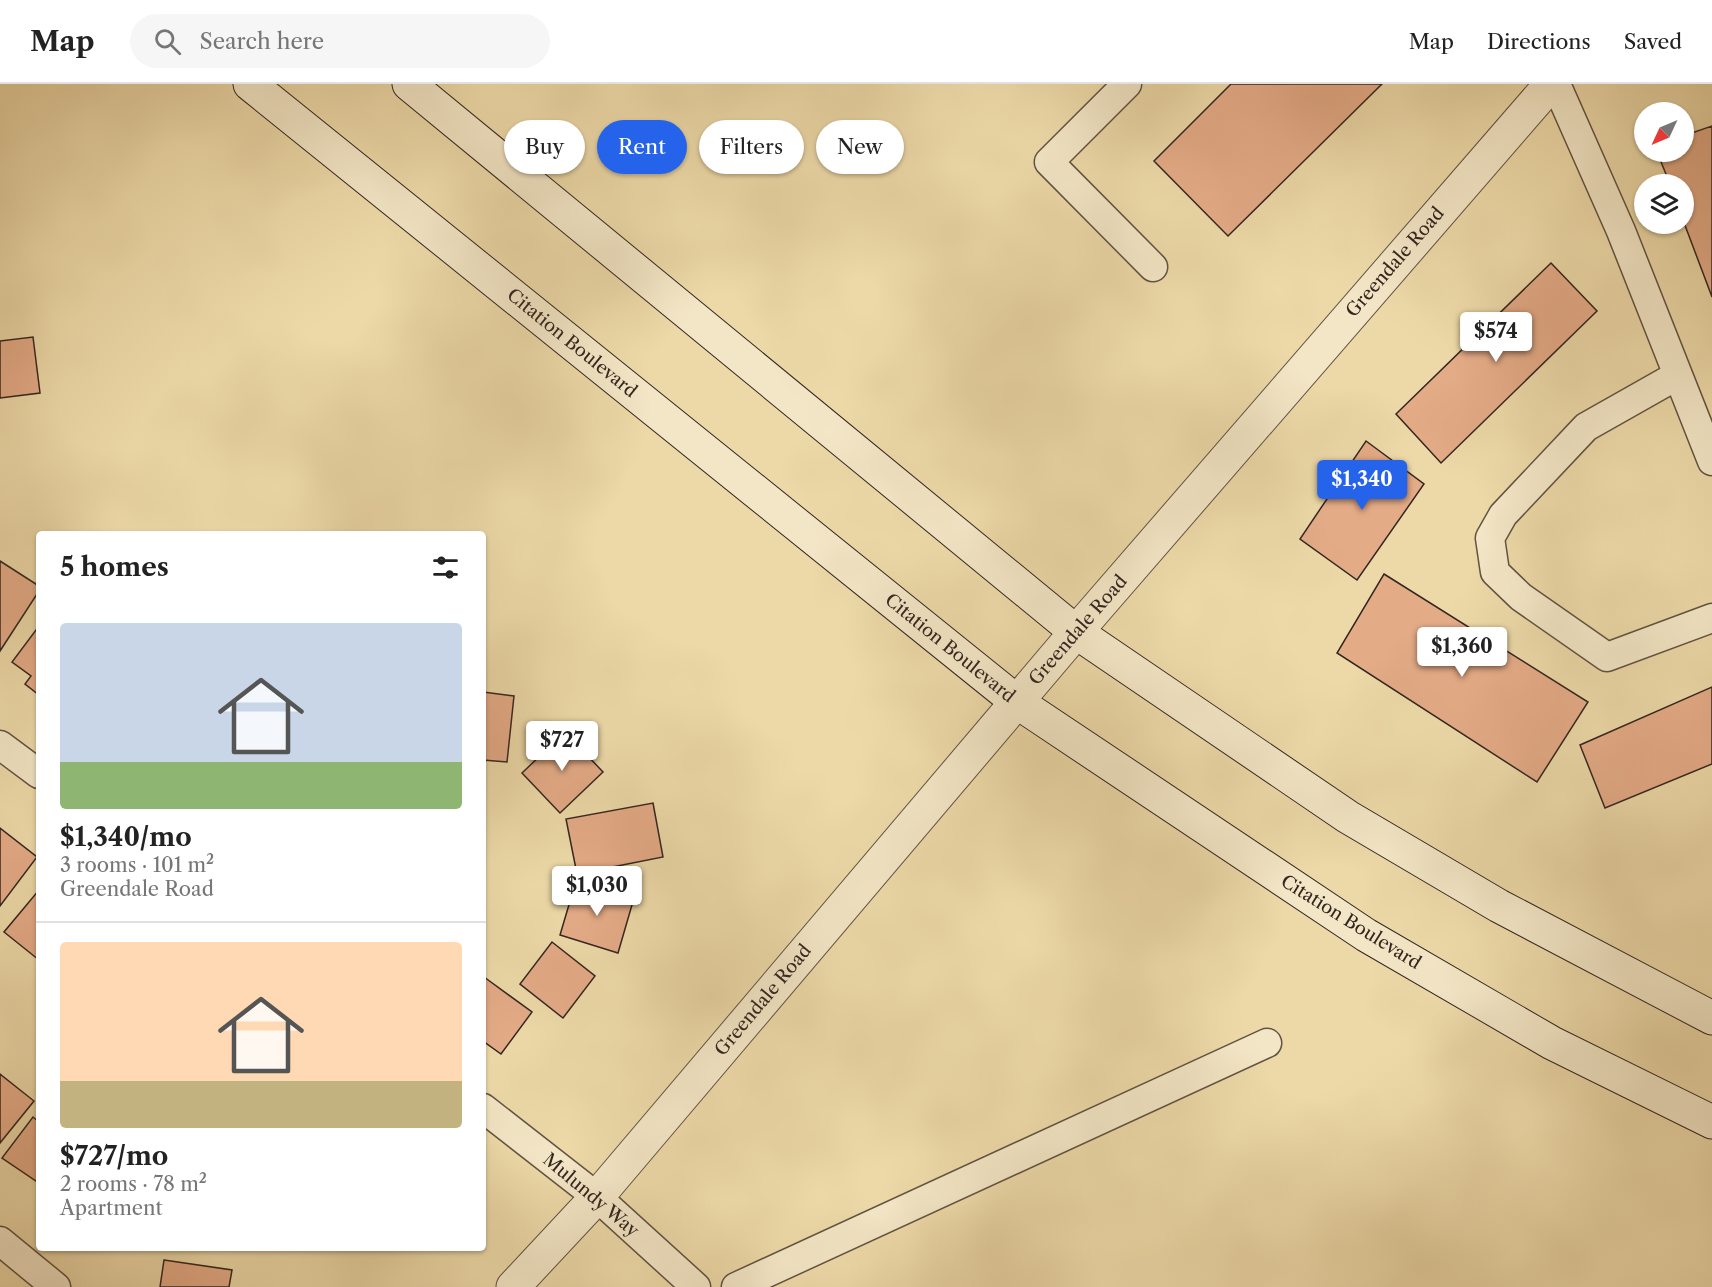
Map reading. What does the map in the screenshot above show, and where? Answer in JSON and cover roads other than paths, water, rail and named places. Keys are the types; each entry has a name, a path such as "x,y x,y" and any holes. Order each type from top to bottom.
{"main road":[{"name":"Citation Boulevard","path":"250,84 1017,702 1366,935 1552,1043 1712,1122"},
{"path":"409,84 1076,632 1348,817 1499,906 1712,1017"},
{"name":"Greendale Road","path":"513,1287 597,1197 1076,632 1551,84"}],"street":[{"path":"1127,84 1049,162 1153,267"},
{"path":"1556,84 1621,231 1712,461"},
{"path":"1678,375 1586,427 1503,515 1490,538 1495,572 1521,597 1607,657 1712,618"},
{"path":"0,745 36,772"},
{"path":"736,1287 1267,1043"},
{"name":"Mulundy Way","path":"486,1110 597,1197 696,1287"},
{"path":"0,1241 56,1287"}]}
